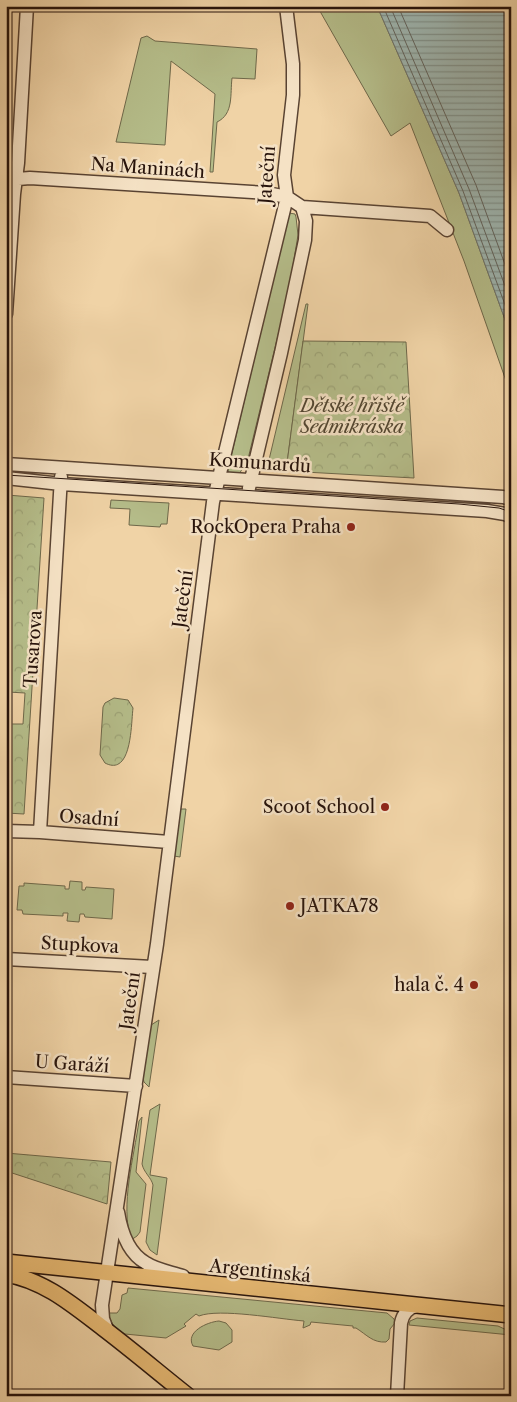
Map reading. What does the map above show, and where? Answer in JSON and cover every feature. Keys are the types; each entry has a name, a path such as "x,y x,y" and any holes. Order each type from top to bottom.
{"main road":[{"name":"Argentinská","path":"6,1262 511,1316"},
{"path":"6,1274 23,1278 47,1288 68,1302 188,1396"}],"street":[{"path":"6,314 11,180 18,163 27,6"},
{"name":"Jateční","path":"108,1332 102,1313 106,1272 157,944 215,494 287,197 284,175 292,95 292,64 286,6"},
{"name":"Na Maninách","path":"11,180 40,179 267,193 287,197"},
{"path":"287,197 302,207 430,216 447,230"},
{"name":"Jateční","path":"248,496 305,240 306,221 302,207"},
{"name":"Komunardů","path":"6,464 511,499"},
{"name":"Tusarova","path":"40,832 62,468"},
{"name":"Komunardů","path":"6,478 61,484 487,511 508,516"},
{"name":"Osadní","path":"6,831 169,842"},
{"name":"Stupkova","path":"6,959 152,967"},
{"name":"U Garáží","path":"6,1076 136,1086"},
{"name":"Jateční","path":"117,1202 122,1230 129,1246 137,1257 146,1264 206,1284"},
{"path":"397,1396 401,1322 408,1310 417,1306"},
{"path":"492,1313 511,1323"}],"green space":[{"path":"317,6 377,6 459,193 511,336 511,395 464,261 410,123 391,136"},
{"path":"147,36 155,41 257,49 255,79 232,78 229,109 217,122 213,172 210,172 215,94 171,61 165,145 116,142 141,38"},
{"path":"289,213 295,214 298,235 289,290 247,463 238,475 231,475 228,471 230,461"},
{"path":"306,304 308,304 286,471 272,471 268,464"},
{"name":"Dětské hřiště Sedmikráska","path":"303,341 406,342 414,478 286,471"},
{"path":"7,495 44,498 24,814 6,813 6,724 23,724 25,693 8,692 6,712"},
{"path":"111,500 169,503 167,524 161,524 160,527 129,525 130,509 110,508"},
{"path":"114,698 128,700 133,708 130,736 125,756 120,763 114,765 105,763 100,755 103,707 105,703"},
{"path":"180,809 186,809 180,857 174,856"},
{"path":"70,881 82,882 82,890 85,890 86,887 114,889 112,919 85,917 84,914 80,914 79,922 67,921 68,913 63,913 63,916 23,914 22,910 17,910 19,886 24,886 24,883 65,886 65,889 69,889"},
{"path":"159,1020 149,1087 143,1078 149,1031 151,1025"},
{"path":"160,1104 150,1175 167,1178 157,1255 150,1250 146,1242 153,1185 142,1164 150,1110"},
{"path":"142,1117 136,1172 146,1184 140,1232 131,1240 128,1226 127,1196 139,1121"},
{"path":"6,1153 111,1162 107,1204 6,1171"},
{"path":"128,1288 387,1313 394,1319 395,1323 390,1329 389,1339 386,1342 374,1340 353,1328 353,1326 311,1322 310,1325 303,1328 304,1321 220,1313 199,1316 196,1314 184,1324 186,1326 166,1338 125,1334 114,1326 109,1313 117,1313 120,1309 122,1295 127,1293"},
{"path":"417,1318 498,1326 511,1332 511,1335 409,1325 410,1321"},
{"path":"219,1321 226,1323 232,1330 232,1342 219,1350 193,1346 192,1336 198,1329 209,1323"}],"water":[{"path":"377,6 511,6 511,336 459,193"}],"tram line":[{"path":"6,475 459,504 499,508 511,512"}],"place":[{"name":"RockOpera Praha","path":"351,527"},
{"name":"Scoot School","path":"385,807"},
{"name":"JATKA78","path":"290,906"},
{"name":"hala č. 4","path":"474,985"}]}
